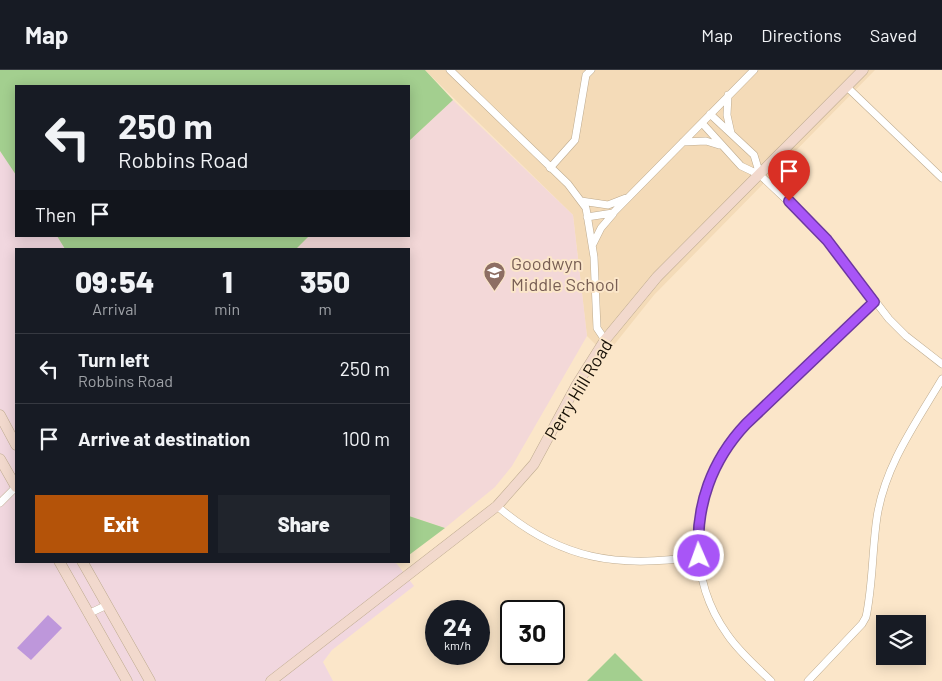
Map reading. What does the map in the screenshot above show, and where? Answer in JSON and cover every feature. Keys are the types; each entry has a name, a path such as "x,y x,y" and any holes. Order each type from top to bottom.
{"main road":[{"name":"Perry Hill Road","path":"271,681 497,506 534,464 583,374 605,340 657,277 863,70"},
{"path":"0,415 15,442"},
{"path":"0,459 15,485"},
{"path":"60,563 127,681"},
{"path":"83,563 150,681"}],"street":[{"path":"450,70 568,184 582,201 586,208 592,244 598,328 605,340"},
{"path":"550,168 575,140 585,81 591,70"},
{"path":"592,244 601,228 613,213 754,70"},
{"path":"846,87 942,178"},
{"path":"728,95 727,115 731,133"},
{"path":"710,114 754,155 760,175"},
{"path":"702,123 741,166 760,175 827,240 874,302 906,336 942,364"},
{"path":"683,142 706,141 721,145"},
{"path":"582,201 608,205 629,197"},
{"path":"587,217 613,213"},
{"path":"771,681 740,650 719,620 704,585 699,556 698,528 704,495 718,460 746,424 874,302"},
{"path":"808,681 862,624 866,617 877,517 886,481 894,460 942,379"},
{"path":"0,503 15,488"},
{"path":"497,506 519,525 544,540 568,550 623,562 699,556"},
{"path":"88,614 107,605"}],"shaded area":[{"path":"425,70 875,70 654,295 606,355 587,336 573,215"},
{"name":"Goodwyn Middle School","path":"453,100 573,215 587,336 512,466 495,487 445,528 410,516 410,248 297,248 308,237 410,237 410,140"},
{"path":"0,151 15,174 15,237 58,237 64,248 15,248 15,563 395,563 414,586 332,650 323,662 333,681 0,681"}],"green space":[{"path":"0,70 425,70 453,100 410,140 410,85 15,85 15,174 0,151"},
{"path":"58,237 308,237 297,248 64,248"},
{"path":"410,516 445,528 410,554"},
{"path":"615,653 643,681 587,681"}],"building":[{"path":"48,615 62,628 31,660 17,648"}],"place":[{"name":"Goodwyn Middle School","path":"495,292"}],"route":[{"path":"699,556 698,528 704,495 718,460 728,445 746,424 874,302 827,240 789,201"}]}
